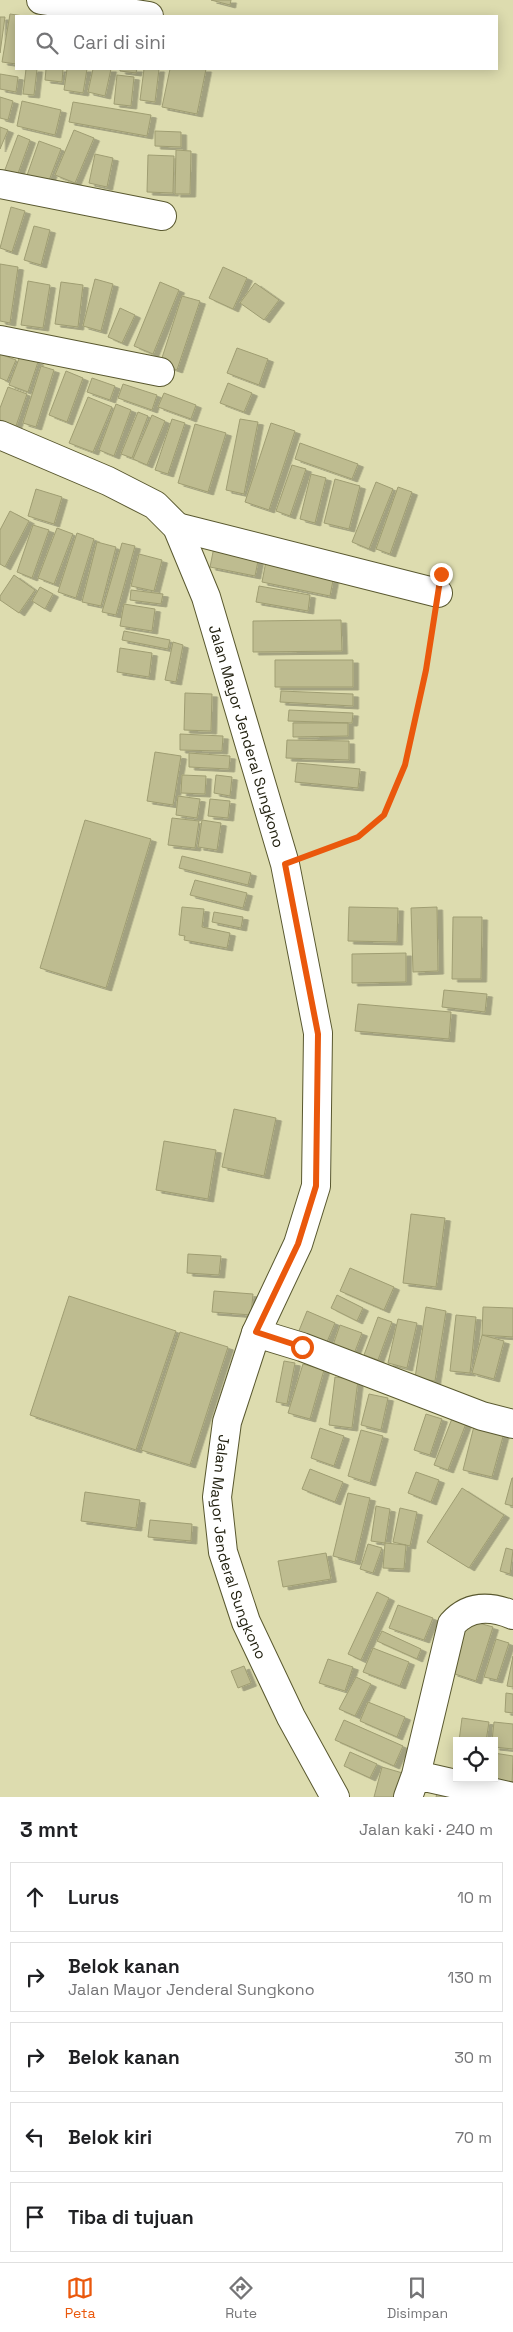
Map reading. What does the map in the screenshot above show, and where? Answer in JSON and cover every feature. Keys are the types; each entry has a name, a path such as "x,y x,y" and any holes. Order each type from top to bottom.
{"main road":[{"path":"41,0 142,15"},
{"path":"0,184 162,216"},
{"path":"0,340 160,372"},
{"name":"Jalan Mayor Jenderal Sungkono","path":"0,435 108,481 155,505 177,526 206,596 285,864 318,1034 316,1186 298,1244 256,1332 227,1422 217,1497 223,1552 246,1622 291,1717 335,1797"},
{"path":"177,526 438,593"},
{"path":"256,1332 302,1347 482,1416 513,1424"},
{"path":"513,1615 500,1610 478,1609 461,1614 452,1624 412,1786 513,1797"}],"path":[{"path":"285,864 358,837 384,815 405,765 426,670 438,593"}],"building":[{"path":"211,0 231,0 230,5"},
{"path":"10,14 17,15 15,15 15,64 2,62"},
{"path":"0,17 5,17 0,53"},
{"path":"26,70 37,70 34,95 23,94"},
{"path":"46,70 63,70 62,82 45,80"},
{"path":"67,70 87,70 83,93 64,90"},
{"path":"93,70 111,70 105,96 88,92"},
{"path":"120,70 137,70 136,73"},
{"path":"144,70 159,70 155,102 140,100"},
{"path":"170,70 206,70 197,114 162,107"},
{"path":"0,74 18,77 16,92 0,89"},
{"path":"117,75 134,77 131,106 114,104"},
{"path":"0,97 13,101 8,120 0,118"},
{"path":"22,101 61,110 55,135 17,126"},
{"path":"73,102 151,115 147,136 69,122"},
{"path":"0,127 8,130 0,149"},
{"path":"74,130 94,138 75,183 55,175"},
{"path":"155,131 181,132 181,147 155,146"},
{"path":"18,135 30,140 16,179 3,175"},
{"path":"39,141 61,149 45,191 24,184"},
{"path":"176,150 191,151 190,194 175,194"},
{"path":"95,154 113,158 107,187 89,183"},
{"path":"148,155 174,156 173,193 147,192"},
{"path":"11,207 25,211 12,252 0,248"},
{"path":"34,226 50,230 41,265 24,260"},
{"path":"0,264 18,267 10,323 0,321"},
{"path":"223,267 247,278 233,309 209,298"},
{"path":"95,279 113,284 101,331 83,326"},
{"path":"28,281 50,285 43,328 21,325"},
{"path":"61,282 83,285 78,327 55,324"},
{"path":"160,282 179,290 153,354 134,346"},
{"path":"255,283 279,300 264,320 240,303"},
{"path":"182,296 200,301 177,370 160,364"},
{"path":"120,308 135,315 122,343 108,337"},
{"path":"237,348 268,359 259,385 227,373"},
{"path":"0,354 16,360 7,381 0,378"},
{"path":"20,356 38,362 28,392 9,385"},
{"path":"41,366 54,370 36,427 23,423"},
{"path":"66,371 83,378 67,422 49,415"},
{"path":"92,378 115,386 110,400 87,392"},
{"path":"228,383 252,393 244,412 220,403"},
{"path":"123,384 157,395 152,410 118,398"},
{"path":"8,387 27,394 16,426 0,420 0,408"},
{"path":"164,393 196,405 191,419 158,407"},
{"path":"88,397 112,407 93,452 69,443"},
{"path":"116,404 131,410 114,456 99,450"},
{"path":"138,412 148,416 132,458 121,454"},
{"path":"152,415 165,421 147,465 133,459"},
{"path":"172,419 185,423 168,474 155,470"},
{"path":"240,419 258,422 244,494 226,490"},
{"path":"271,423 295,431 269,510 245,502"},
{"path":"195,424 226,433 208,492 178,483"},
{"path":"300,443 358,464 352,479 295,459"},
{"path":"292,465 306,469 290,516 276,511"},
{"path":"311,474 326,478 315,523 300,519"},
{"path":"335,479 360,486 349,529 324,523"},
{"path":"376,482 393,489 369,549 352,542"},
{"path":"398,487 412,492 390,554 376,549"},
{"path":"36,489 62,497 54,524 28,516"},
{"path":"10,511 29,521 5,567 0,564 0,530"},
{"path":"33,525 49,530 32,578 17,572"},
{"path":"57,528 73,534 54,584 38,578"},
{"path":"77,533 94,539 76,598 58,592"},
{"path":"97,542 116,547 101,606 82,602"},
{"path":"215,542 260,551 255,576 210,567"},
{"path":"122,543 135,546 116,615 102,612"},
{"path":"139,554 162,560 154,591 131,586"},
{"path":"267,556 335,570 330,596 262,582"},
{"path":"14,575 35,590 19,613 0,600 0,596"},
{"path":"259,586 310,595 308,611 256,602"},
{"path":"40,587 53,594 45,609 32,601"},
{"path":"131,590 163,594 161,604 130,600"},
{"path":"124,604 155,609 152,631 120,626"},
{"path":"341,620 342,651 253,652 253,621"},
{"path":"124,631 170,640 168,649 122,640"},
{"path":"173,642 183,645 176,682 165,680"},
{"path":"120,648 152,653 149,677 117,672"},
{"path":"275,660 353,660 353,687 275,687"},
{"path":"281,691 353,694 353,706 280,702"},
{"path":"185,693 212,694 211,731 184,730"},
{"path":"289,710 353,713 352,723 288,721"},
{"path":"293,723 348,723 348,736 293,737"},
{"path":"180,734 223,736 222,751 180,750"},
{"path":"287,740 349,741 349,760 286,758"},
{"path":"155,752 181,756 173,805 147,801"},
{"path":"189,753 230,756 229,769 189,767"},
{"path":"297,763 360,769 358,788 295,782"},
{"path":"182,775 206,776 205,794 181,793"},
{"path":"216,775 232,777 230,796 214,793"},
{"path":"178,796 200,799 197,818 176,815"},
{"path":"210,799 230,801 228,818 208,816"},
{"path":"172,818 199,821 195,848 168,845"},
{"path":"85,820 151,839 106,988 40,968"},
{"path":"202,820 221,823 217,850 198,847"},
{"path":"182,856 251,873 248,885 179,868"},
{"path":"195,880 247,893 243,908 190,895"},
{"path":"182,907 204,909 202,927 230,933 227,948 184,940 185,936 179,935"},
{"path":"349,907 398,908 397,942 348,941"},
{"path":"437,907 438,971 413,972 411,908"},
{"path":"214,912 243,917 241,928 212,922"},
{"path":"453,917 482,917 481,979 452,979"},
{"path":"406,953 406,982 352,983 352,954"},
{"path":"444,990 487,994 485,1012 442,1007"},
{"path":"358,1004 451,1012 449,1039 355,1031"},
{"path":"234,1109 276,1118 264,1176 222,1167"},
{"path":"164,1141 216,1150 208,1199 156,1190"},
{"path":"411,1214 445,1218 436,1287 403,1283"},
{"path":"188,1254 221,1256 219,1275 187,1273"},
{"path":"350,1268 394,1287 384,1310 340,1291"},
{"path":"214,1291 253,1294 251,1315 212,1312"},
{"path":"337,1295 363,1308 357,1321 331,1308"},
{"path":"69,1296 176,1331 136,1450 30,1415"},
{"path":"426,1307 446,1311 435,1381 415,1378"},
{"path":"483,1307 513,1308 513,1337 482,1335"},
{"path":"307,1311 335,1323 324,1349 296,1338"},
{"path":"456,1315 476,1317 470,1373 450,1371"},
{"path":"378,1317 392,1322 378,1360 364,1355"},
{"path":"398,1319 417,1323 407,1368 388,1363"},
{"path":"340,1325 362,1333 352,1359 331,1351"},
{"path":"180,1332 228,1347 190,1465 141,1450"},
{"path":"482,1335 504,1341 494,1379 472,1373"},
{"path":"284,1361 295,1363 287,1404 276,1402"},
{"path":"303,1364 324,1370 310,1419 288,1413"},
{"path":"335,1377 358,1380 352,1428 329,1425"},
{"path":"369,1394 388,1398 381,1430 361,1425"},
{"path":"426,1414 442,1419 430,1455 414,1450"},
{"path":"453,1416 467,1421 448,1470 434,1465"},
{"path":"474,1426 504,1433 492,1477 463,1470"},
{"path":"320,1428 344,1436 334,1466 311,1458"},
{"path":"361,1430 383,1436 370,1483 348,1476"},
{"path":"310,1469 343,1482 335,1502 302,1489"},
{"path":"416,1472 439,1480 431,1502 408,1493"},
{"path":"513,1478 513,1506 505,1504"},
{"path":"462,1488 504,1515 469,1568 427,1542"},
{"path":"85,1492 140,1500 136,1528 81,1521"},
{"path":"348,1493 370,1498 355,1562 333,1556"},
{"path":"376,1506 390,1509 385,1543 371,1541"},
{"path":"400,1508 417,1512 410,1546 393,1542"},
{"path":"150,1520 192,1524 191,1541 148,1537"},
{"path":"385,1543 406,1545 404,1569 383,1568"},
{"path":"368,1544 382,1548 373,1573 360,1569"},
{"path":"506,1548 513,1550 510,1574 500,1571"},
{"path":"326,1553 331,1579 283,1587 278,1561"},
{"path":"377,1592 389,1598 361,1660 348,1654"},
{"path":"398,1605 433,1618 424,1640 389,1628"},
{"path":"468,1620 493,1627 476,1681 452,1673"},
{"path":"382,1631 421,1649 417,1659 377,1641"},
{"path":"496,1639 509,1643 497,1680 484,1677"},
{"path":"373,1648 409,1662 400,1686 363,1672"},
{"path":"513,1656 513,1687 507,1686"},
{"path":"328,1659 353,1667 345,1691 319,1683"},
{"path":"244,1666 251,1683 238,1688 231,1671"},
{"path":"356,1677 371,1684 355,1716 339,1709"},
{"path":"506,1693 513,1694 513,1713 505,1712"},
{"path":"368,1702 405,1717 397,1737 360,1721"},
{"path":"462,1718 489,1722 487,1737 460,1737"},
{"path":"344,1720 403,1746 394,1766 335,1740"},
{"path":"494,1722 513,1724 513,1749 498,1747 498,1737 492,1737"},
{"path":"350,1752 377,1764 370,1778 344,1766"},
{"path":"498,1754 513,1756 512,1786 498,1781"},
{"path":"382,1767 406,1774 400,1797 374,1797"},
{"path":"438,1789 466,1797 436,1797"}],"route":[{"path":"302,1347 256,1332 298,1244 316,1186 318,1034 285,864 358,837 384,815 405,765 426,670 441,574"}]}
